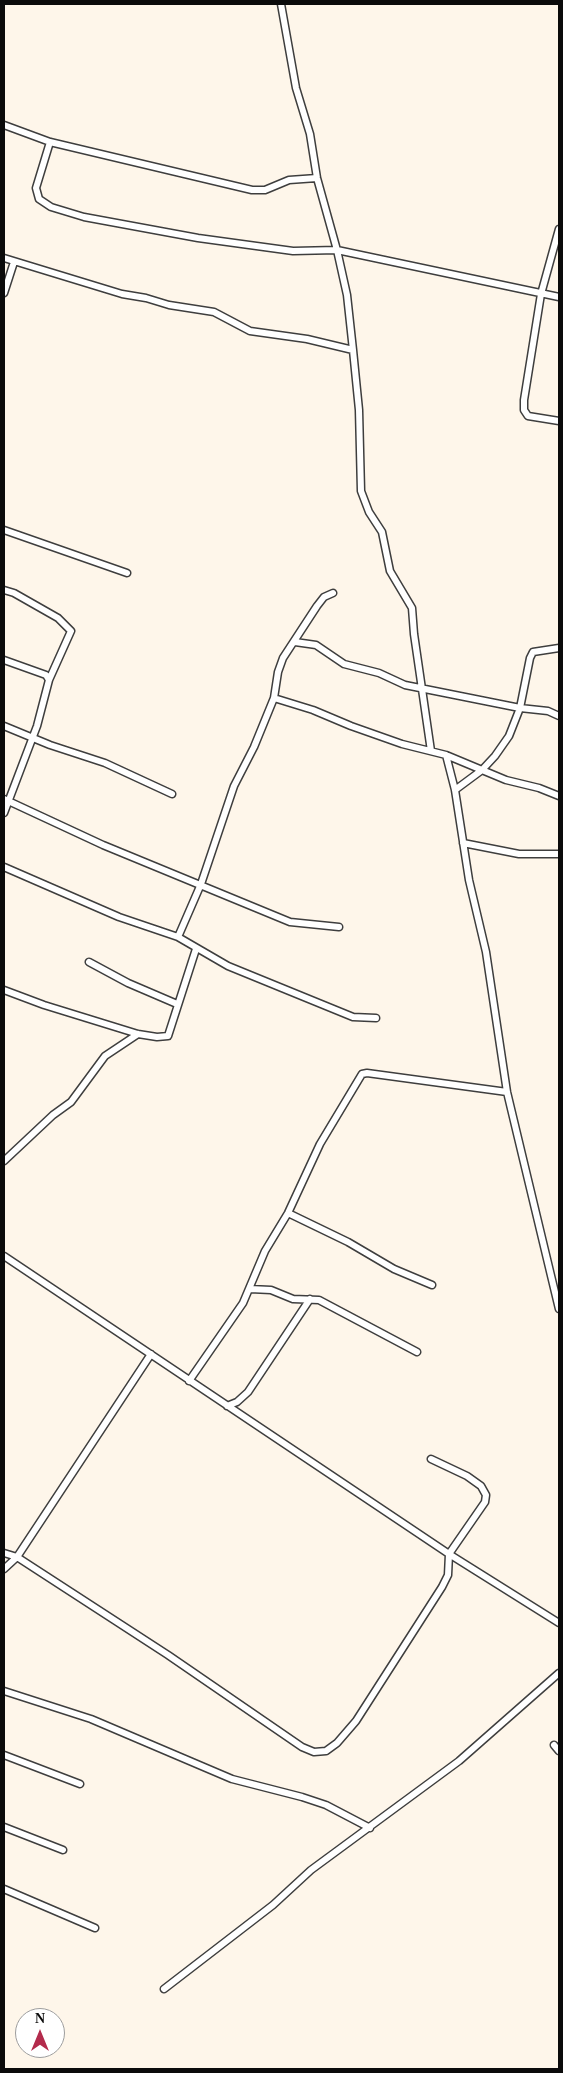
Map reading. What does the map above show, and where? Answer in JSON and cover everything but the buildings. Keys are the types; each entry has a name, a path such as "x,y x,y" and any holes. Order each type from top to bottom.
{"street":[{"path":"281,4 294,78 310,134 317,178 347,295 359,410 361,491 384,537 390,571 412,608 431,751"},
{"path":"4,125 50,142 252,190 265,190 288,180 317,178"},
{"path":"50,142 36,188 39,199 50,207 84,217 198,238 293,251 337,250 559,297"},
{"path":"559,229 541,294 524,410 528,416 559,421"},
{"path":"4,258 122,294 146,298 169,305 214,312 250,331 307,339 353,350"},
{"path":"4,293 14,262"},
{"path":"4,530 127,573"},
{"path":"4,590 14,593 58,618 71,631 49,680 32,737 6,800 4,813"},
{"path":"178,937 201,884 234,786 254,747 274,698 278,672 284,658 317,606 324,597 333,593"},
{"path":"295,642 316,645 344,664 379,673 405,685 520,708 548,711 559,716"},
{"path":"455,790 482,770 509,736 520,708 530,658 533,652 559,648"},
{"path":"4,660 46,675 49,680"},
{"path":"274,698 314,710 351,726 402,744 446,755 506,780 539,788 559,796"},
{"path":"4,726 105,763 172,794"},
{"path":"446,755 455,790 469,880 486,952 507,1092 559,1309"},
{"path":"6,800 103,845 201,884 245,905 290,922 339,926"},
{"path":"462,843 519,854 559,854"},
{"path":"4,867 119,917 178,937 228,966 353,1016 376,1018"},
{"path":"4,990 44,1005 138,1034 157,1038 168,1036 196,948"},
{"path":"90,962 128,983 177,1004"},
{"path":"4,1161 53,1115 71,1102 104,1056 138,1034"},
{"path":"189,1381 243,1303 265,1250 288,1214 320,1144 362,1074 367,1073 507,1092"},
{"path":"288,1214 348,1242 394,1269 432,1285"},
{"path":"4,1256 449,1554 559,1623"},
{"path":"250,1289 261,1288 293,1299 310,1299 330,1304 417,1352"},
{"path":"227,1406 237,1402 248,1392 310,1299"},
{"path":"4,1569 18,1557 151,1354"},
{"path":"4,1552 18,1557 168,1655 302,1747 314,1752 326,1751 356,1721 442,1587 448,1575 449,1554 485,1502 486,1495 481,1486 468,1476 431,1459"},
{"path":"164,1988 274,1905 311,1870 459,1761 559,1673"},
{"path":"4,1691 91,1719 232,1779 302,1796 326,1805 370,1828"},
{"path":"554,1745 559,1751"},
{"path":"4,1754 80,1784"},
{"path":"4,1827 63,1850"},
{"path":"4,1889 95,1928"}]}
